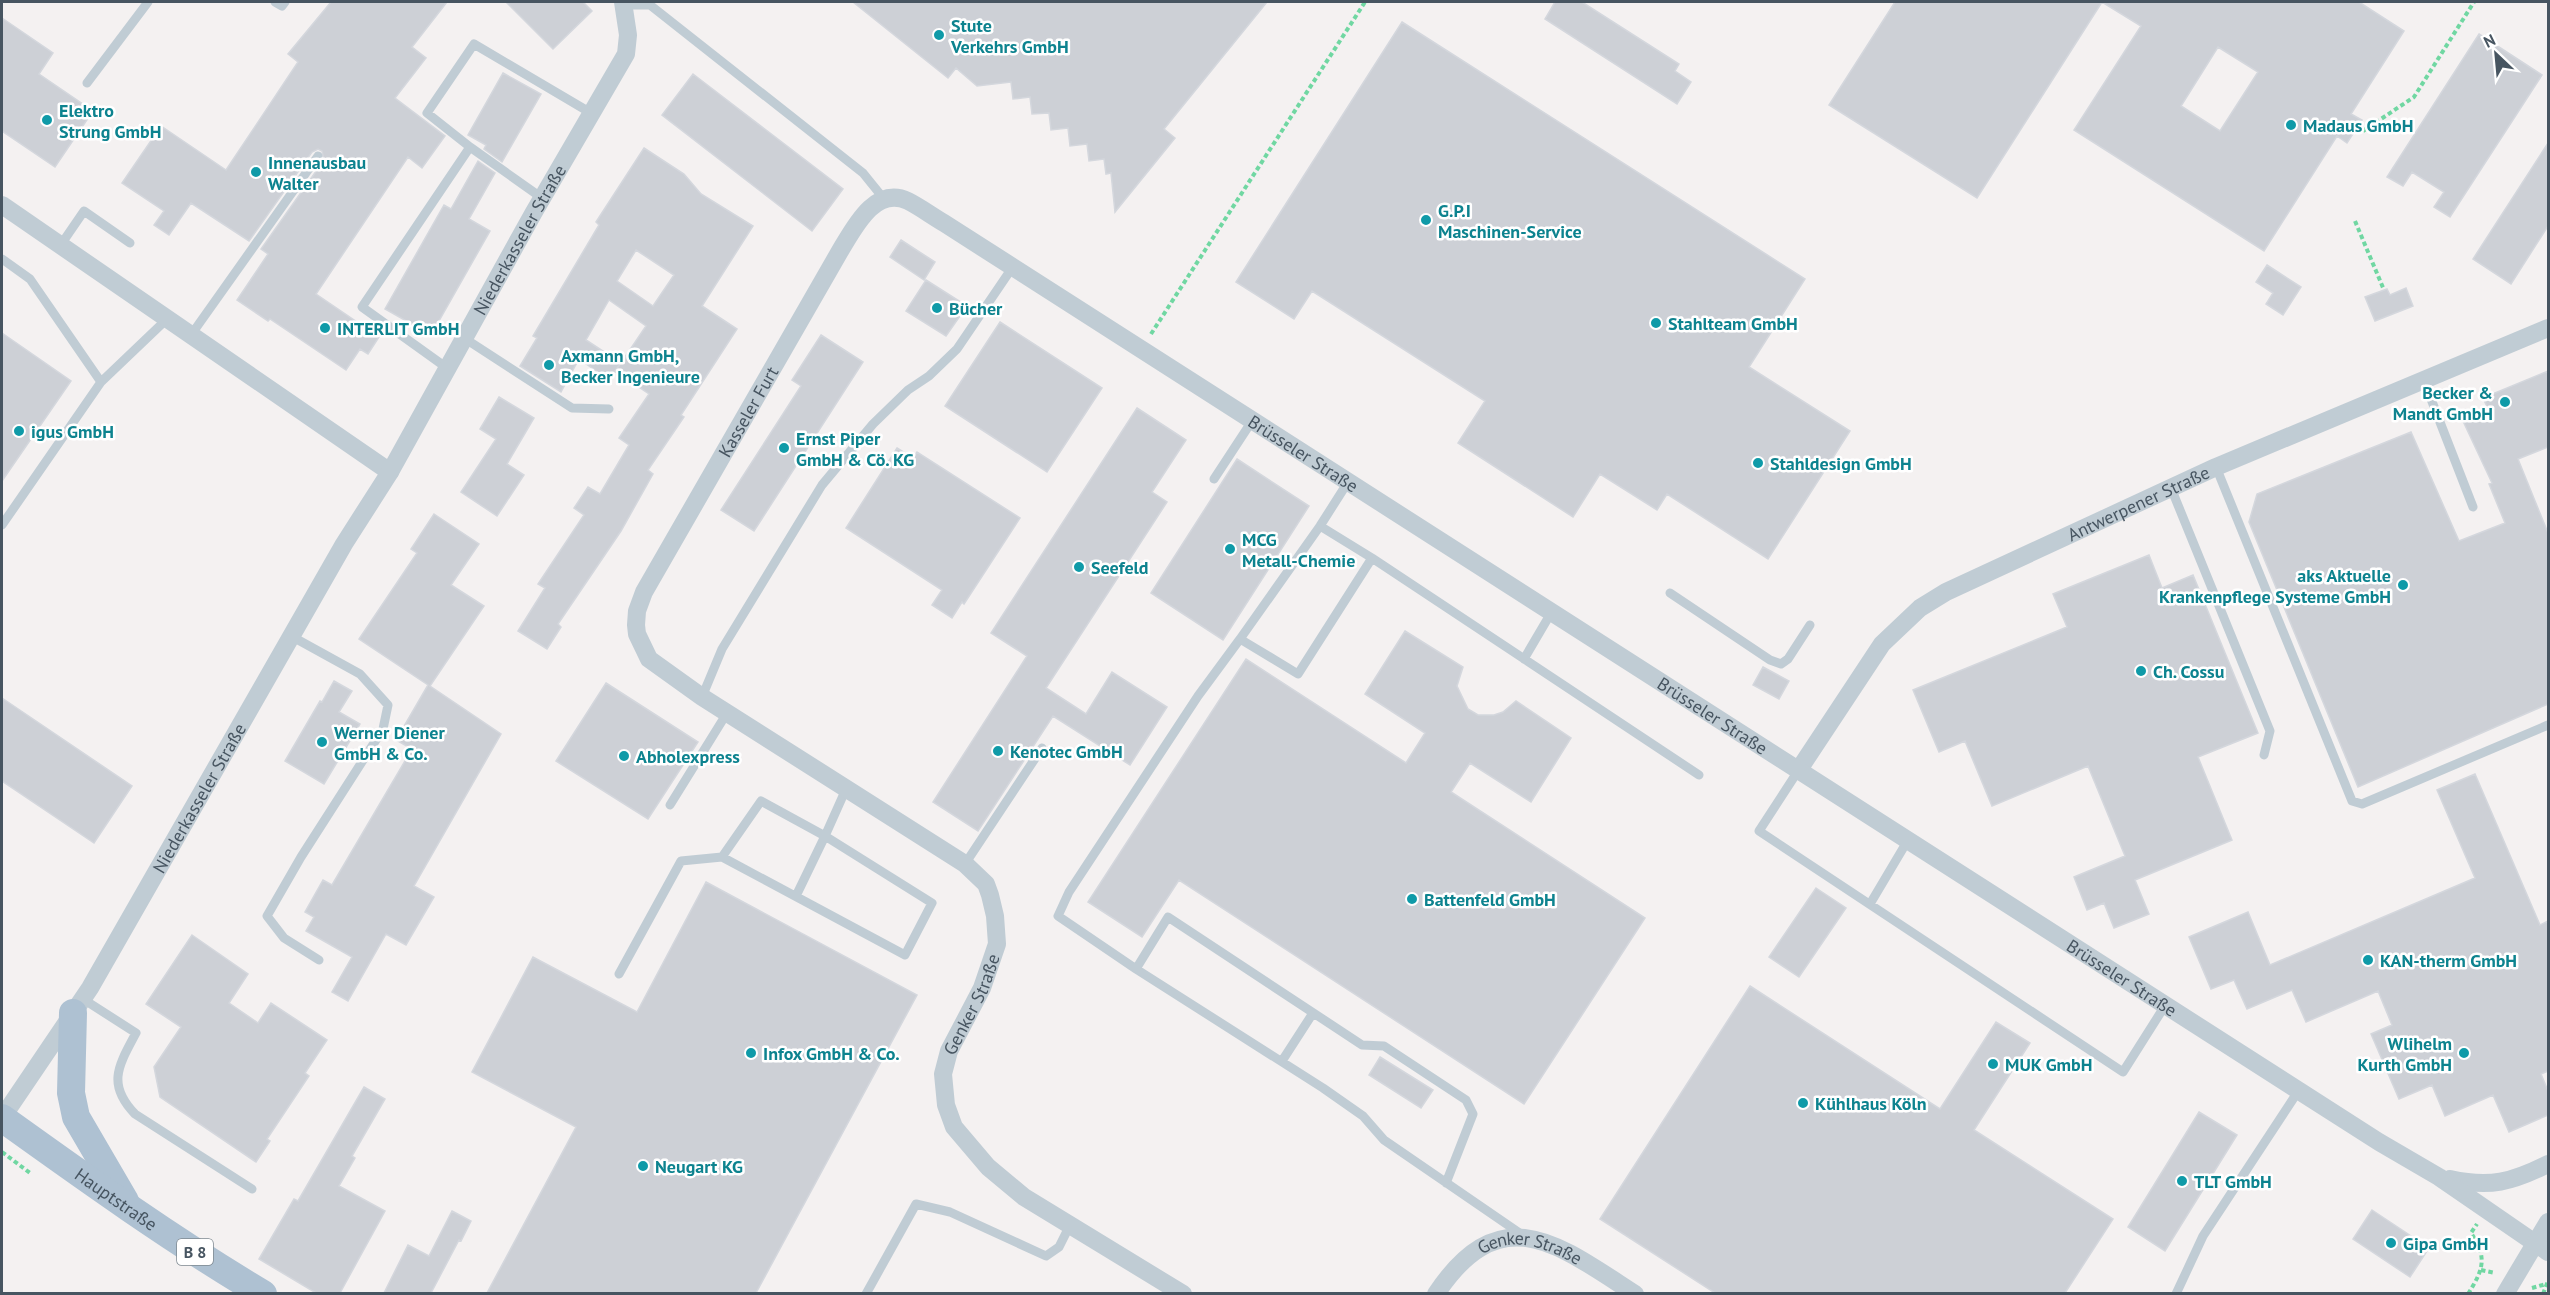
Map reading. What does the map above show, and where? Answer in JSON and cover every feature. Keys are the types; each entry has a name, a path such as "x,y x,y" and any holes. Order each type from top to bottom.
{"main road":[{"path":"78,1006 70,1093 76,1117 129,1208"},
{"name":"Hauptstraße","path":"2,1118 129,1208 213,1264 263,1293"}],"street":[{"name":"Niederkasseler Straße","path":"2,1118 78,1006 344,544 390,472 542,198 626,54 628,35 624,3"},
{"name":"Brüsseler Straße","path":"884,199 906,200 1798,771 2439,1177 2543,1247"},
{"name":"Kasseler Furt","path":"637,634 637,611 650,581 840,250 864,212 884,199"},
{"path":"2,205 390,472"},
{"name":"Antwerpener Straße","path":"1798,771 1882,644 1920,608 1946,592 2216,467 2548,328"},
{"name":"Genker Straße","path":"637,634 649,659 727,713 965,864 986,884 995,916 997,944 981,988 949,1051 943,1074 946,1105 954,1128 988,1167 1024,1197 1183,1293"},
{"path":"2439,1177 2473,1184 2499,1183 2516,1179 2548,1164"},
{"path":"2505,1293 2543,1247 2548,1222"},
{"name":"Genker Straße","path":"1436,1293 1452,1271 1468,1256 1507,1237 1546,1241 1570,1252 1635,1293"}],"lane":[{"path":"87,83 148,2"},
{"path":"275,2 282,6 285,2"},
{"path":"624,3 650,5 665,16 863,173 884,199"},
{"path":"542,198 427,113 474,44 591,113"},
{"path":"447,368 362,308 470,147"},
{"path":"191,336 318,156"},
{"path":"60,246 84,211 130,243"},
{"path":"2,259 30,279 101,382"},
{"path":"702,696 722,649 822,485 873,424 908,390 929,376 957,349 1012,268"},
{"path":"2,525 101,382 167,319"},
{"path":"464,338 572,408 609,409"},
{"path":"2424,381 2473,507"},
{"path":"1214,479 1252,421"},
{"path":"2216,467 2352,801 2362,804 2548,725"},
{"path":"1348,482 1320,526 1178,726 1069,892 1058,916 1363,1116 1384,1140 1526,1238"},
{"path":"2171,488 2270,731 2264,755"},
{"path":"1320,526 1372,558 1699,775"},
{"path":"1240,639 1298,674 1372,558"},
{"path":"1670,593 1770,660 1781,664 1788,659 1810,625"},
{"path":"1524,659 1551,613"},
{"path":"291,636 360,674 388,705 384,729 301,857 267,916 284,938 319,960"},
{"path":"670,805 727,713"},
{"path":"965,864 1042,748"},
{"path":"1798,771 1759,831 2123,1072 2166,1004"},
{"path":"796,896 846,789"},
{"path":"619,974 681,861 722,857 905,955 932,903 825,836 761,801 722,857"},
{"path":"1870,904 1908,840"},
{"path":"1136,969 1168,917 1362,1045 1384,1046 1466,1100 1473,1114 1446,1183"},
{"path":"78,1006 136,1033 121,1061 117,1074 118,1087 125,1103 135,1114 252,1189"},
{"path":"1282,1061 1313,1012"},
{"path":"2176,1293 2203,1236 2299,1090"},
{"path":"866,1293 916,1204 950,1212 1046,1256 1059,1247 1070,1225"}],"path":[{"path":"1141,350 1365,2"},
{"path":"2363,131 2414,97 2474,2"},
{"path":"2355,221 2384,290"},
{"path":"2529,1288 2547,1282"},
{"path":"2544,1293 2547,1282"}],"building":[{"path":"331,2 447,2 412,47 426,58 395,98 445,136 422,168 408,157 316,294 379,337 368,354 360,349 346,370 270,319 268,321 237,300 268,254 261,249 324,160 322,151 318,149 312,152 249,241 191,203 169,235 154,225 164,211 122,183 161,126 226,170 298,62 288,54"},
{"path":"506,2 583,2 592,11 553,49"},
{"path":"853,2 1267,2 1164,129 1175,138 1115,212 1111,173 1106,174 1104,159 1089,161 1087,144 1070,146 1068,128 1051,130 1049,113 1032,114 1030,97 1013,99 1011,82 977,86 956,68 948,78"},
{"path":"1555,2 1582,2 1679,64 1675,71 1691,82 1677,104 1545,19"},
{"path":"1895,2 2102,2 1977,198 1829,105"},
{"name":"Madaus GmbH","path":"2102,2 2359,2 2404,31 2351,114 2362,120 2347,143 2337,136 2264,251 2074,130 2141,26","holes":["2218,47 2258,72 2220,131 2181,106"]},
{"name":"Elektro Strung GmbH","path":"2,18 53,53 39,74 93,111 55,167 2,131"},
{"path":"1402,22 1805,279 1749,367 1850,431 1768,559 1667,494 1657,510 1600,474 1573,517 1458,443 1485,401 1312,291 1294,319 1236,282"},
{"path":"2479,34 2542,75 2450,217 2434,207 2444,192 2412,172 2403,186 2387,177"},
{"path":"503,73 541,94 502,162 484,149 486,145 468,135"},
{"path":"693,74 843,189 812,231 662,115"},
{"path":"2548,143 2548,226 2511,284 2473,259"},
{"path":"644,148 684,174 701,194 753,226 702,306 737,329 681,415 684,417 648,470 653,474 621,531 558,624 561,627 547,649 518,631 545,588 538,584 584,515 574,508 588,487 600,494 629,445 619,438 649,394 615,371 609,380 579,359 561,392 520,366 537,338 533,336 599,225 596,222","holes":["636,250 674,275 653,306 617,281","609,300 646,326 621,363 586,340"]},
{"path":"478,161 495,173 469,219 490,231 431,335 385,309 444,205 451,209"},
{"path":"901,240 935,262 924,280 890,257"},
{"path":"2267,265 2301,287 2283,315 2266,304 2273,293 2256,282"},
{"name":"Bücher","path":"926,280 967,306 946,336 906,311"},
{"path":"2406,288 2413,306 2375,321 2365,297 2387,289 2390,295"},
{"path":"1000,322 1102,388 1047,472 945,406"},
{"name":"igus GmbH","path":"2,333 71,381 2,481"},
{"name":"Ernst Piper GmbH & Cö. KG","path":"821,335 863,362 754,531 721,510 801,386 792,380"},
{"name":"aks Aktuelle Krankenpflege Systeme GmbH","path":"2548,371 2548,447 2518,459 2548,533 2548,704 2358,787 2249,522 2257,494 2411,432 2459,541 2505,523 2489,484 2492,483 2462,419 2488,409 2483,398"},
{"path":"499,397 534,418 507,464 524,475 497,516 461,492 496,439 480,429"},
{"path":"1137,408 1186,440 1152,492 1167,502 1046,688 1086,714 1112,672 1167,707 1130,765 1053,716 978,831 933,802 1027,656 991,633"},
{"path":"897,448 913,458 917,452 1020,518 964,604 962,602 952,618 932,605 942,590 846,528"},
{"name":"MCG Metall-Chemie","path":"1237,459 1309,506 1223,640 1151,593"},
{"path":"434,514 479,544 451,585 484,606 430,686 501,734 414,886 434,897 406,945 386,934 348,1001 332,992 352,957 306,931 314,917 305,912 323,880 332,885 412,749 396,740 428,685 359,639 417,553 411,549"},
{"path":"2149,555 2162,588 2193,575 2258,733 2198,757 2232,840 2135,880 2149,914 2114,928 2104,903 2087,910 2074,877 2125,856 2088,766 1992,806 1965,741 1939,752 1913,690 2067,627 2053,594"},
{"name":"Battenfeld GmbH","path":"1405,631 1463,667 1457,686 1468,709 1478,715 1494,715 1503,712 1516,701 1571,738 1531,802 1470,763 1451,792 1645,918 1524,1104 1179,880 1142,937 1088,902 1246,659 1406,763 1425,733 1365,694"},
{"path":"1763,667 1789,681 1779,699 1753,685"},
{"name":"Werner Diener GmbH & Co.","path":"334,681 352,691 339,712 360,724 324,784 285,761"},
{"name":"Abholexpress","path":"606,683 698,742 648,819 556,761"},
{"path":"2,698 132,786 94,843 2,781"},
{"path":"2475,774 2540,925 2548,921 2548,1071 2541,1074 2548,1091 2548,1115 2509,1132 2493,1095 2445,1116 2432,1085 2399,1099 2371,1034 2392,1025 2378,991 2306,1022 2292,990 2247,1009 2234,980 2211,989 2189,937 2248,912 2270,965 2475,878 2437,790"},
{"path":"706,882 917,995 756,1293 487,1293 576,1127 472,1072 533,957 637,1012"},
{"path":"1816,888 1846,908 1799,977 1769,957"},
{"path":"192,935 248,974 229,1003 258,1023 271,1003 327,1040 305,1073 309,1076 267,1139 270,1141 256,1162 160,1097 154,1067 181,1027 146,1004"},
{"name":"Kühlhaus Köln","path":"1750,986 1940,1109 1996,1022 2030,1043 1974,1130 2113,1219 2065,1293 1715,1293 1600,1219"},
{"path":"1380,1057 1433,1090 1421,1108 1369,1075"},
{"path":"364,1087 385,1099 352,1156 355,1158 339,1186 385,1211 340,1293 316,1293 259,1259 294,1199 298,1201"},
{"name":"TLT GmbH","path":"2199,1112 2237,1135 2165,1251 2128,1227"},
{"name":"Gipa GmbH","path":"2372,1210 2429,1248 2410,1277 2353,1239"},
{"path":"452,1211 471,1221 431,1293 384,1293 408,1245 429,1256"}],"place":[{"name":"Stute Verkehrs GmbH","path":"939,35"},
{"name":"Elektro Strung GmbH","path":"47,120"},
{"name":"Madaus GmbH","path":"2291,125"},
{"name":"Innenausbau Walter","path":"256,172"},
{"name":"G.P.I Maschinen-Service","path":"1426,220"},
{"name":"Bücher","path":"937,308"},
{"name":"Stahlteam GmbH","path":"1656,323"},
{"name":"INTERLIT GmbH","path":"325,328"},
{"name":"Axmann GmbH, Becker Ingenieure","path":"549,365"},
{"name":"Becker & Mandt GmbH","path":"2505,402"},
{"name":"igus GmbH","path":"19,431"},
{"name":"Ernst Piper GmbH & Cö. KG","path":"784,448"},
{"name":"Stahldesign GmbH","path":"1758,463"},
{"name":"MCG Metall-Chemie","path":"1230,549"},
{"name":"Seefeld","path":"1079,567"},
{"name":"aks Aktuelle Krankenpflege Systeme GmbH","path":"2403,585"},
{"name":"Ch. Cossu","path":"2141,671"},
{"name":"Werner Diener GmbH & Co.","path":"322,742"},
{"name":"Kenotec GmbH","path":"998,751"},
{"name":"Abholexpress","path":"624,756"},
{"name":"Battenfeld GmbH","path":"1412,899"},
{"name":"KAN-therm GmbH","path":"2368,960"},
{"name":"Infox GmbH & Co.","path":"751,1053"},
{"name":"Wlihelm Kurth GmbH","path":"2464,1053"},
{"name":"MUK GmbH","path":"1993,1064"},
{"name":"Kühlhaus Köln","path":"1803,1103"},
{"name":"Neugart KG","path":"643,1166"},
{"name":"TLT GmbH","path":"2182,1181"},
{"name":"Gipa GmbH","path":"2391,1243"}]}
